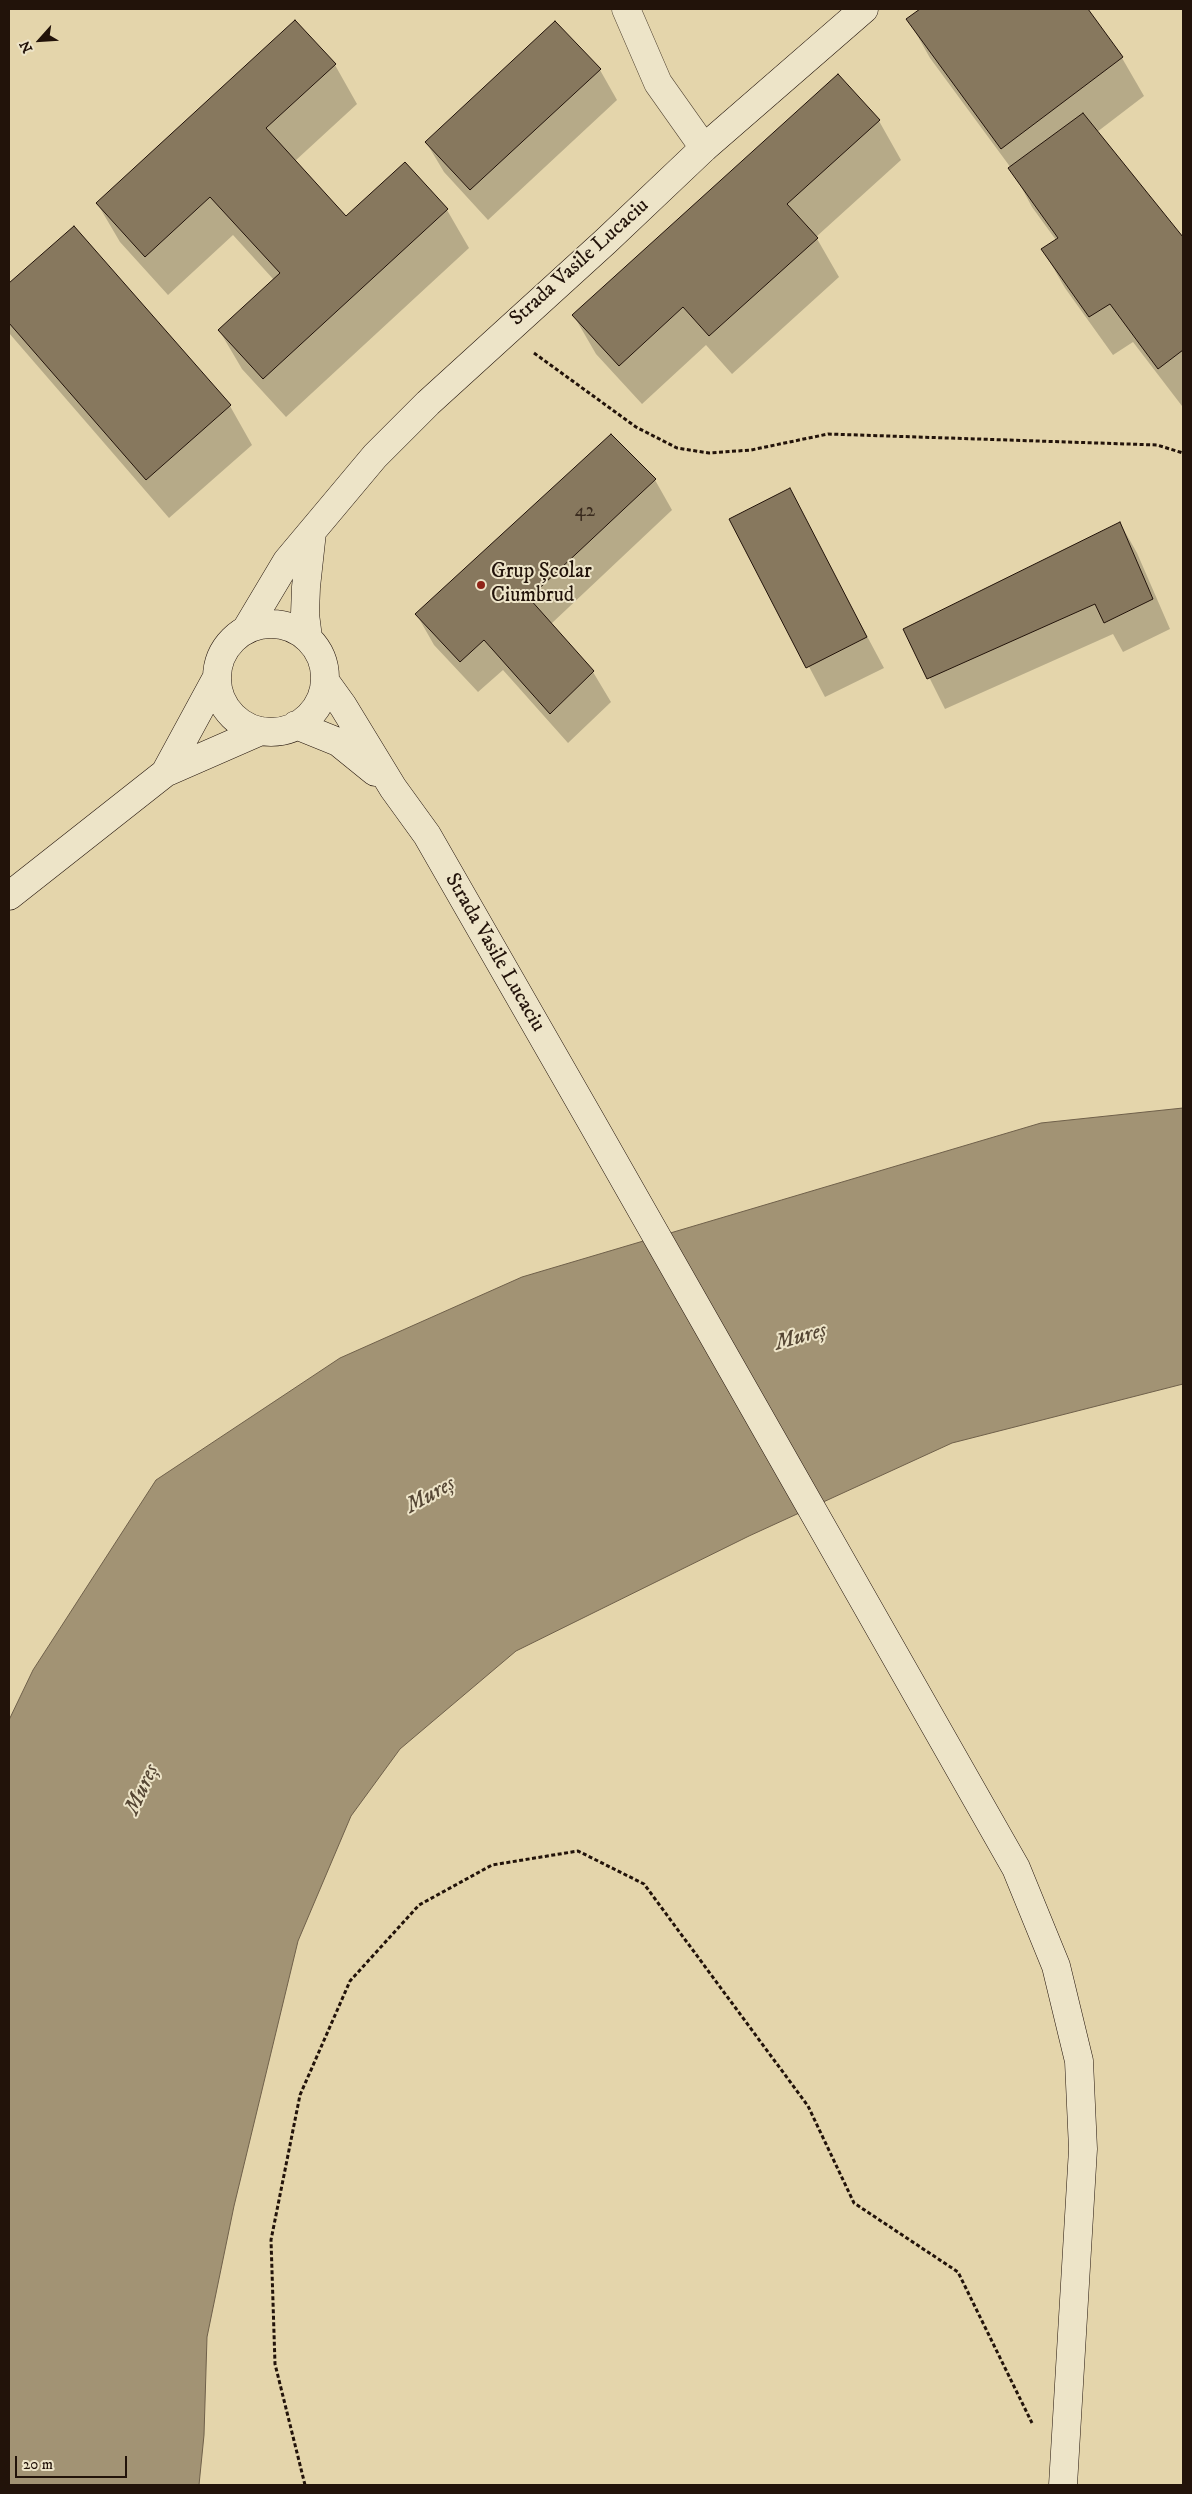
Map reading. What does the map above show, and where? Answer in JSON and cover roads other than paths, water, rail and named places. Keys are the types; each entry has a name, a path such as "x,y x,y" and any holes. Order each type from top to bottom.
{"main road":[{"path":"626,9 658,82 704,148"},
{"name":"Strada Vasile Lucaciu","path":"247,628 287,561 374,456 428,403 606,242 704,148 864,9"},
{"path":"308,638 305,614 306,587 312,532"},
{"path":"166,773 216,679 221,654 237,635 247,628 263,624 279,624 294,629 308,638 321,658 324,681 322,695 316,707 307,717 296,725 273,732 261,731 244,725 230,713 220,697 216,679"},
{"name":"Strada Vasile Lucaciu","path":"324,681 343,706 393,788 426,835 1016,1868 1056,1966 1079,2061 1083,2149 1063,2485"},
{"name":"Strada Vasile Lucaciu","path":"296,725 338,742 393,788"},
{"path":"9,896 166,773 261,731"}],"water":[{"name":"Mureș","path":"1183,1108 1183,1384 952,1443 749,1536 516,1651 400,1749 351,1816 298,1941 234,2206 207,2337 204,2435 199,2485 9,2485 9,1720 33,1670 156,1480 340,1358 522,1277 1041,1123"}],"place":[{"name":"Grup Școlar Ciumbrud","path":"481,585"}]}
